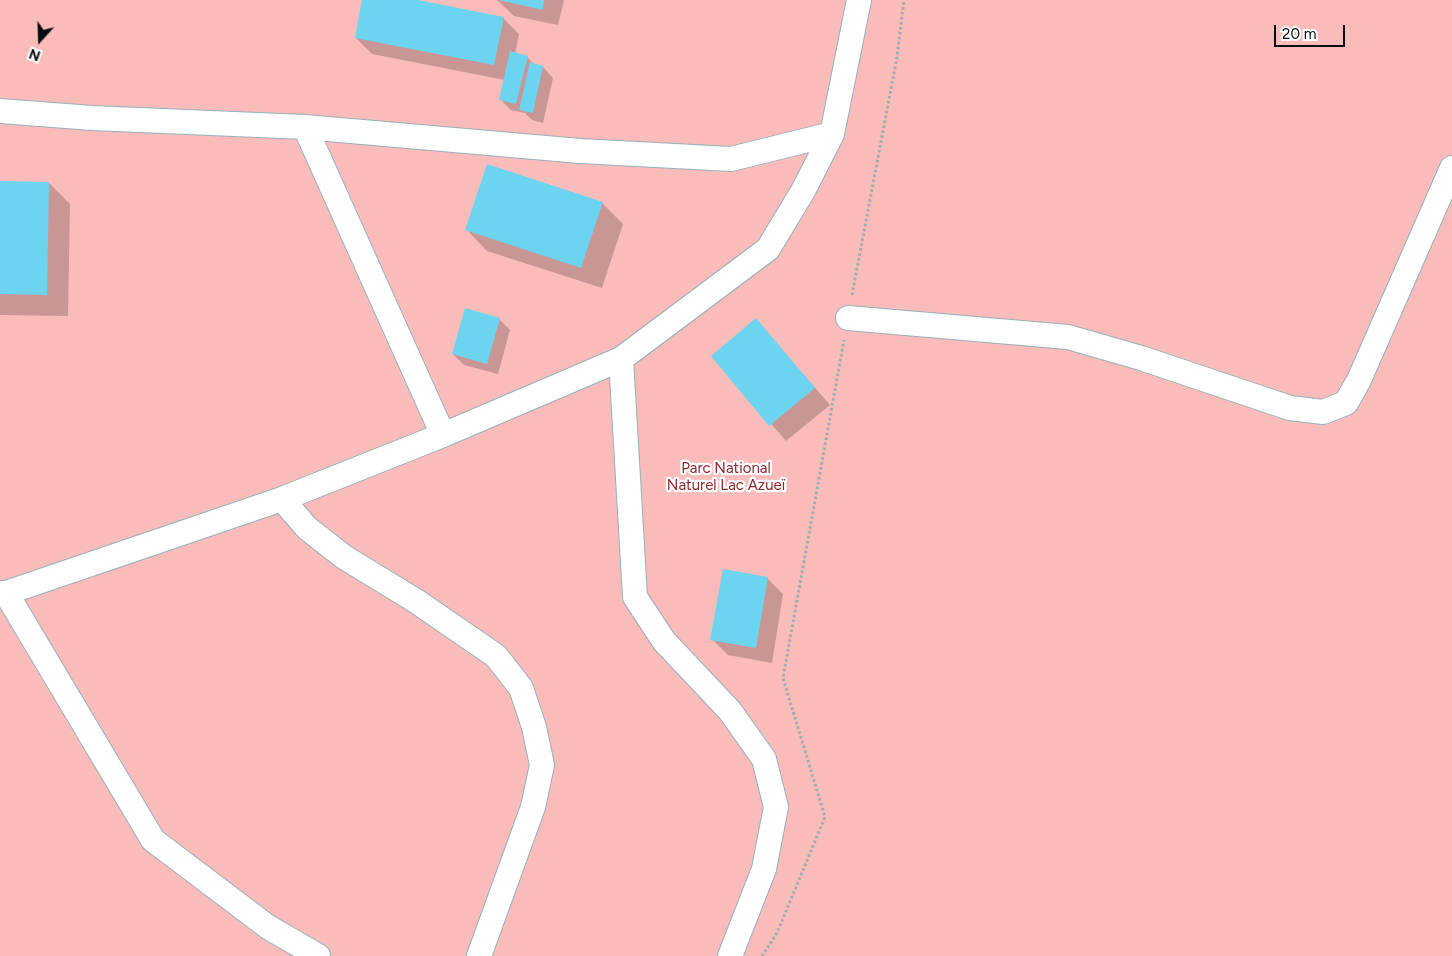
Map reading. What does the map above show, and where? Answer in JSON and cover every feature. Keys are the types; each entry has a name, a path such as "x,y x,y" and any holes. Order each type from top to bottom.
{"street":[{"path":"318,956 268,927 153,840 3,593 282,499 443,435 621,359 768,249 803,191 832,134 859,0"},
{"path":"0,111 92,118 305,127 580,151 731,159 832,134"},
{"path":"305,127 443,435"},
{"path":"848,318 1068,337 1141,358 1290,408 1323,412 1346,403 1359,380 1452,168"},
{"path":"621,359 635,597 664,641 730,711 764,759 776,807 764,869 730,956"},
{"path":"282,499 307,528 344,557 416,601 496,656 521,688 534,727 542,765 533,807 479,956"}],"path":[{"path":"762,956 778,933 824,817 783,678 897,57 904,0"}],"green space":[{"name":"Parc National Naturel Lac Azueï","path":"0,0 1452,0 1452,956 0,956"}],"building":[{"path":"362,0 418,0 504,17 494,65 355,38"},
{"path":"499,0 544,0 543,10"},
{"path":"510,51 528,56 516,104 499,100"},
{"path":"530,62 543,66 533,113 519,110"},
{"path":"487,164 603,202 581,268 465,230"},
{"path":"0,181 49,182 47,295 0,294"},
{"path":"465,308 500,318 487,364 452,354"},
{"path":"756,318 815,388 769,426 711,356"},
{"path":"723,569 768,577 756,648 710,640"}]}
